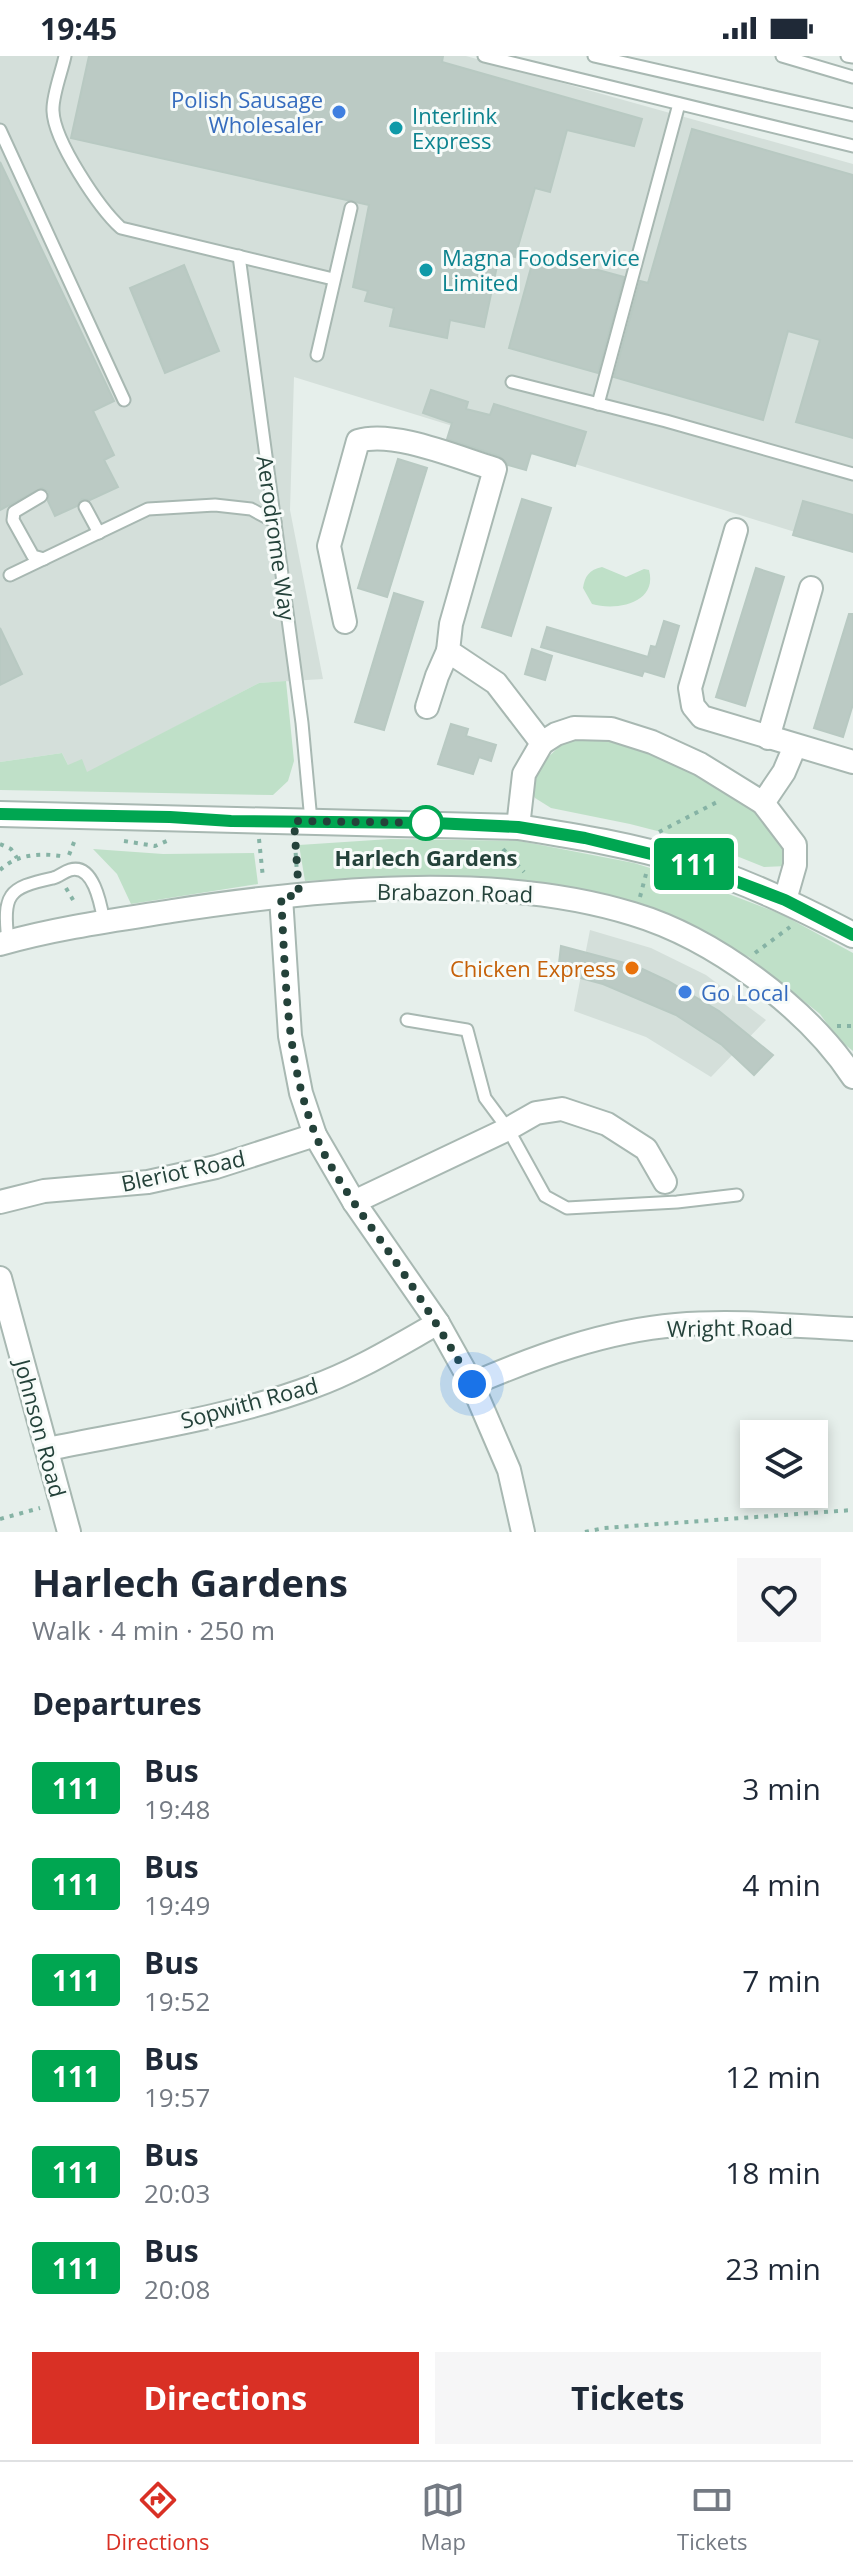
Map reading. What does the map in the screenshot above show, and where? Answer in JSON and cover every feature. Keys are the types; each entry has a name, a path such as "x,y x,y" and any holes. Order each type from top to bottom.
{"street":[{"path":"345,622 329,546 358,441 372,437 391,438 495,469 451,624 448,651 427,707"},
{"path":"736,530 690,688 693,706 702,717 853,762"},
{"path":"768,738 811,588"},
{"path":"448,651 496,683 542,743"},
{"path":"518,827 524,774 542,743 574,728 611,729 652,742 700,764 763,803 795,845 795,905"},
{"path":"763,803 784,772 795,746"},
{"path":"0,814 518,827 662,855 795,905 853,935"},
{"name":"Brabazon Road","path":"4,943 104,922 282,897 402,888 545,894 636,914 710,947 776,993 825,1041 852,1074"},
{"path":"282,897 290,1036 301,1093 315,1135 354,1202 438,1323 472,1384 509,1470 523,1532"},
{"path":"354,1202 536,1113 562,1109 607,1124 646,1149 665,1182"},
{"name":"Bleriot Road","path":"0,1202 44,1191 148,1182 202,1170 315,1135"},
{"name":"Johnson Road","path":"0,1278 69,1532"},
{"name":"Sopwith Road","path":"48,1449 242,1408 312,1388 369,1363 438,1323"},
{"name":"Wright Road","path":"472,1384 527,1361 588,1341 676,1325 853,1329"}],"lane":[{"path":"65,56 53,111 62,139 81,177 105,214 121,228 333,279"},
{"path":"484,56 853,146"},
{"path":"594,56 853,115"},
{"path":"782,56 853,77"},
{"path":"847,56 853,57"},
{"path":"598,404 679,104"},
{"path":"0,130 124,400"},
{"path":"317,355 351,208"},
{"name":"Aerodrome Way","path":"239,256 302,723 302,821"},
{"path":"512,382 853,474"},
{"path":"41,496 20,506 14,512 13,520 33,556 44,559"},
{"path":"10,575 148,509 215,505 251,509 275,522"},
{"path":"85,507 99,533"},
{"path":"4,943 8,900 18,888 33,881 57,878 75,869 93,883 104,922"},
{"path":"407,1020 467,1030 485,1098 508,1129 545,1196 567,1208 677,1202 737,1195"}],"path":[{"path":"258,821 282,897"},
{"path":"282,897 302,821"},
{"path":"487,826 493,839 545,894"},
{"path":"0,870 17,858 47,854 68,857 76,838 88,836"},
{"path":"115,840 155,846"},
{"path":"0,844 11,849 17,858"},
{"path":"57,878 74,900 81,927"},
{"path":"738,966 790,927 795,905"},
{"path":"0,1519 61,1502"},
{"path":"585,1532 604,1528 853,1510"}],"shaded area":[{"path":"0,56 466,56 853,164 853,550 294,377 290,510 323,679 259,683 87,773 68,765 62,753 0,762"},
{"path":"590,930 651,948 706,975 766,1020 711,1077 646,1037 574,1011"}],"green space":[{"path":"602,567 626,577 644,569 649,570 647,591 641,598 623,605 592,604 583,588 584,584 591,572"},
{"path":"286,681 294,761 288,781 273,795 0,790 0,762 62,753 68,765 82,759 87,772 259,683"},
{"path":"593,736 655,755 731,795 778,832 784,842 787,866 764,867 704,843 551,808 535,798 533,781 541,764 565,741"},
{"path":"390,839 520,841 634,863 705,885 781,914 853,953 853,1051 838,1039 820,1014 749,957 638,904 547,884 402,876 305,881 299,845"},
{"path":"93,849 163,854 254,853 258,884 131,904 117,874"}],"building":[{"path":"89,56 443,56 442,62 642,119 634,146 567,130 550,192 535,188 515,257 500,252 484,327 450,320 447,338 390,326 394,308 365,301 368,291 353,287 369,205 71,138"},
{"path":"692,129 853,175 853,438 796,422 820,340 788,331 763,420 614,377 640,281 648,283"},
{"path":"0,162 114,401 93,411 114,455 104,460 118,487 90,500 82,499 77,506 55,516 48,501 49,492 42,488 0,510"},
{"path":"535,253 624,277 598,373 509,348"},
{"path":"184,265 219,351 165,373 130,288"},
{"path":"431,390 468,402 466,409 490,415 494,404 586,432 575,466 531,453 526,470 508,465 499,456 447,439 452,423 423,413"},
{"path":"398,459 427,468 387,597 358,588"},
{"path":"522,499 551,508 511,636 482,627"},
{"path":"803,501 853,515 853,552 793,535"},
{"path":"756,568 784,577 745,706 716,697"},
{"path":"394,593 423,602 384,730 355,722"},
{"path":"849,614 853,614 853,704 843,737 814,728"},
{"path":"664,621 679,626 664,677 644,671 642,676 541,647 547,627 648,657 651,646 656,647"},
{"path":"0,628 22,674 0,685"},
{"path":"532,649 552,656 545,680 525,674"},
{"path":"451,724 468,729 466,736 496,745 491,761 479,757 473,774 438,764"},
{"path":"561,946 636,966 668,981 719,1011 773,1055 754,1075 722,1045 676,1015 603,984 558,972"}],"bus line":[{"name":"111","path":"0,814 518,827 585,838 688,863 785,900 853,935"}],"place":[{"name":"Polish Sausage Wholesaler","path":"339,112"},
{"name":"Interlink Express","path":"396,128"},
{"name":"Magna Foodservice Limited","path":"426,270"},
{"name":"Harlech Gardens","path":"426,823"},
{"name":"Chicken Express","path":"632,968"},
{"name":"Go Local","path":"685,992"}],"route":[{"path":"426,823 434,823 294,821 299,895 281,897 290,1036 301,1093 315,1135 354,1202 438,1323 472,1384"}]}
